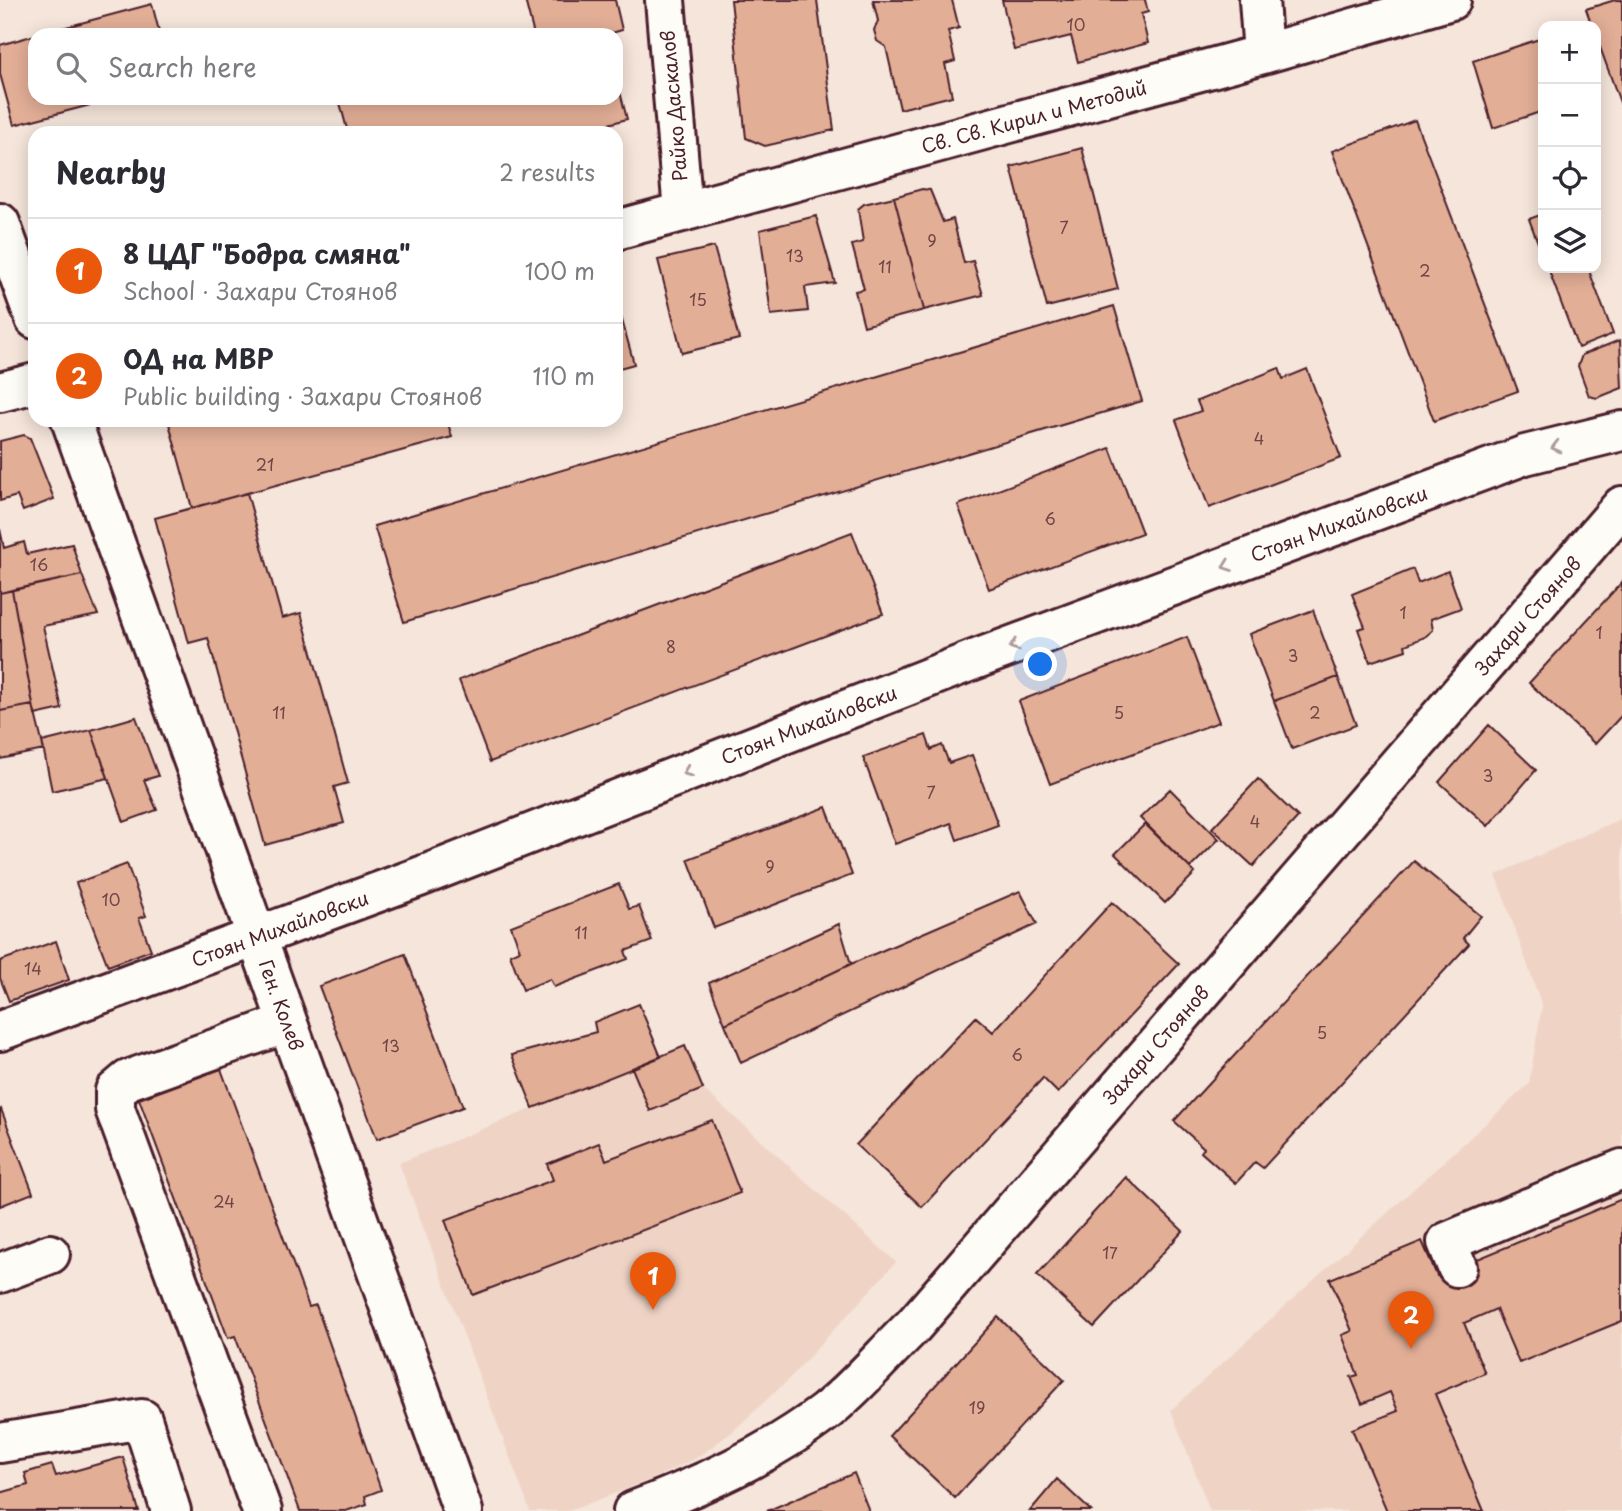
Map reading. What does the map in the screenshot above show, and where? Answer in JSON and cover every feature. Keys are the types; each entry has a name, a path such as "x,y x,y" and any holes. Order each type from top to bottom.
{"street":[{"name":"Райко Даскалов","path":"665,0 683,212"},
{"path":"1259,0 1263,54"},
{"name":"Св. Св. Кирил и Методий","path":"623,228 1263,54 1451,0"},
{"path":"0,223 28,300"},
{"path":"0,392 28,385"},
{"name":"Ген. Колев","path":"74,427 463,1511"},
{"name":"Стоян Михайловски","path":"0,1031 256,938 971,662 1525,455 1622,431"},
{"name":"Захари Стоянов","path":"633,1511 712,1479 761,1454 826,1412 913,1326 1622,506"},
{"path":"262,1511 115,1109 115,1091 128,1080 287,1023"},
{"path":"1457,1267 1447,1242 1622,1169"},
{"path":"0,1273 50,1254"},
{"path":"0,1443 142,1419 172,1511"}],"shaded area":[{"path":"1622,818 1622,1511 1210,1511 1171,1410 1529,1084 1542,1006 1496,875"},
{"path":"632,1068 650,1111 703,1089 896,1262 787,1381 732,1432 695,1459 650,1480 569,1511 530,1511 399,1163"}],"building":[{"path":"525,0 615,0 622,28 532,28"},
{"path":"731,0 817,0 834,130 765,146 746,138"},
{"path":"873,0 952,0 959,28 948,31 955,61 945,64 952,96 900,109 886,47 877,41 874,30 878,21"},
{"path":"1002,0 1145,0 1148,12 1141,14 1148,43 1078,62 1071,36 1014,50"},
{"path":"1622,0 1622,108 1601,50 1601,21 1590,21 1586,9"},
{"path":"152,4 158,28 62,28"},
{"path":"28,37 28,105 90,105 14,125 0,74 0,45"},
{"path":"1538,39 1538,113 1493,128 1473,61"},
{"path":"623,103 627,119 601,126 346,126 341,105"},
{"path":"1415,120 1518,391 1434,421 1332,151"},
{"path":"1082,148 1118,289 1047,307 1011,167"},
{"path":"922,189 930,190 943,222 953,219 964,263 973,261 983,295 924,310 894,197"},
{"path":"894,197 924,310 864,326 855,291 864,289 852,245 863,242 858,209 864,204"},
{"path":"816,216 835,283 805,287 808,311 771,315 760,230"},
{"path":"1538,216 1538,243 1529,219"},
{"path":"714,247 739,339 682,353 658,260"},
{"path":"1550,273 1590,273 1613,334 1578,348"},
{"path":"1114,306 1142,401 404,622 374,526"},
{"path":"623,324 634,364 623,367"},
{"path":"1620,340 1622,388 1597,398 1589,396 1578,366 1582,355"},
{"path":"1279,368 1283,379 1307,369 1341,458 1209,508 1176,420 1201,411 1197,401"},
{"path":"170,427 449,427 452,437 192,508"},
{"path":"24,435 30,438 54,499 23,511 17,496 0,501 0,441"},
{"path":"1110,448 1142,533 989,589 958,505"},
{"path":"247,493 282,618 301,613 348,783 334,787 344,823 265,845 208,638 189,643 155,518"},
{"path":"0,529 4,548 24,542 27,554 72,544 82,575 0,593"},
{"path":"852,532 883,614 490,762 459,680"},
{"path":"1413,569 1418,583 1448,571 1461,608 1431,619 1433,630 1425,637 1405,645 1406,650 1370,662 1358,629 1365,627 1352,594"},
{"path":"82,575 98,615 43,626 62,709 35,715 12,590"},
{"path":"1622,582 1622,715 1595,744 1529,683"},
{"path":"12,590 33,705 0,711 0,593"},
{"path":"1313,610 1338,677 1274,701 1249,634"},
{"path":"1187,637 1219,722 1050,784 1019,701"},
{"path":"1338,677 1356,725 1292,749 1274,701"},
{"path":"33,705 44,750 0,759 0,711"},
{"path":"136,717 158,776 144,780 157,810 124,822 91,730"},
{"path":"1489,725 1536,770 1488,826 1439,782"},
{"path":"91,730 108,778 52,791 42,742"},
{"path":"926,735 931,750 942,745 949,763 972,755 998,825 957,840 951,823 895,844 863,757"},
{"path":"1258,779 1298,817 1253,866 1212,828"},
{"path":"1170,789 1219,839 1190,868 1140,818"},
{"path":"826,807 852,875 714,928 688,859"},
{"path":"1145,824 1195,873 1165,903 1115,854"},
{"path":"1414,861 1481,916 1463,938 1469,944 1263,1168 1255,1162 1236,1183 1201,1152 1204,1148 1174,1121"},
{"path":"127,864 146,916 139,918 151,950 108,966 76,883"},
{"path":"619,884 629,909 639,906 652,941 625,951 628,959 554,987 550,979 523,990 510,954 520,950 511,926"},
{"path":"1020,891 1037,924 741,1063 725,1024 851,964"},
{"path":"1112,902 1179,964 1058,1093 1043,1078 922,1207 856,1145 976,1017 993,1032"},
{"path":"839,924 851,964 725,1024 709,983"},
{"path":"56,941 69,980 9,1001 0,978 0,961"},
{"path":"405,954 463,1107 377,1139 319,986"},
{"path":"639,1004 661,1057 533,1108 512,1055 596,1032 594,1022"},
{"path":"685,1046 703,1089 650,1111 632,1068"},
{"path":"221,1069 309,1307 316,1305 381,1490 365,1496 367,1504 346,1511 300,1511 235,1336 228,1338 139,1099"},
{"path":"0,1110 33,1193 0,1206"},
{"path":"712,1120 740,1193 473,1295 445,1220 553,1180 547,1164 599,1143 606,1160"},
{"path":"1126,1177 1183,1231 1094,1327 1037,1275"},
{"path":"1622,1199 1622,1321 1519,1363 1496,1309 1464,1323 1485,1373 1435,1394 1484,1511 1387,1511 1352,1429 1398,1411 1390,1392 1362,1404 1351,1377 1358,1375 1342,1335 1352,1331 1330,1279 1422,1241 1437,1276"},
{"path":"998,1317 1064,1380 955,1498 889,1436"},
{"path":"123,1457 139,1511 0,1511 0,1493 28,1485 25,1473 52,1465 56,1476"},
{"path":"854,1473 869,1511 767,1511"},
{"path":"1057,1479 1091,1511 1030,1511"}],"place":[{"name":"8 ЦДГ \"Бодра смяна\"","path":"653,1310"},
{"name":"ОД на МВР","path":"1411,1349"}]}
